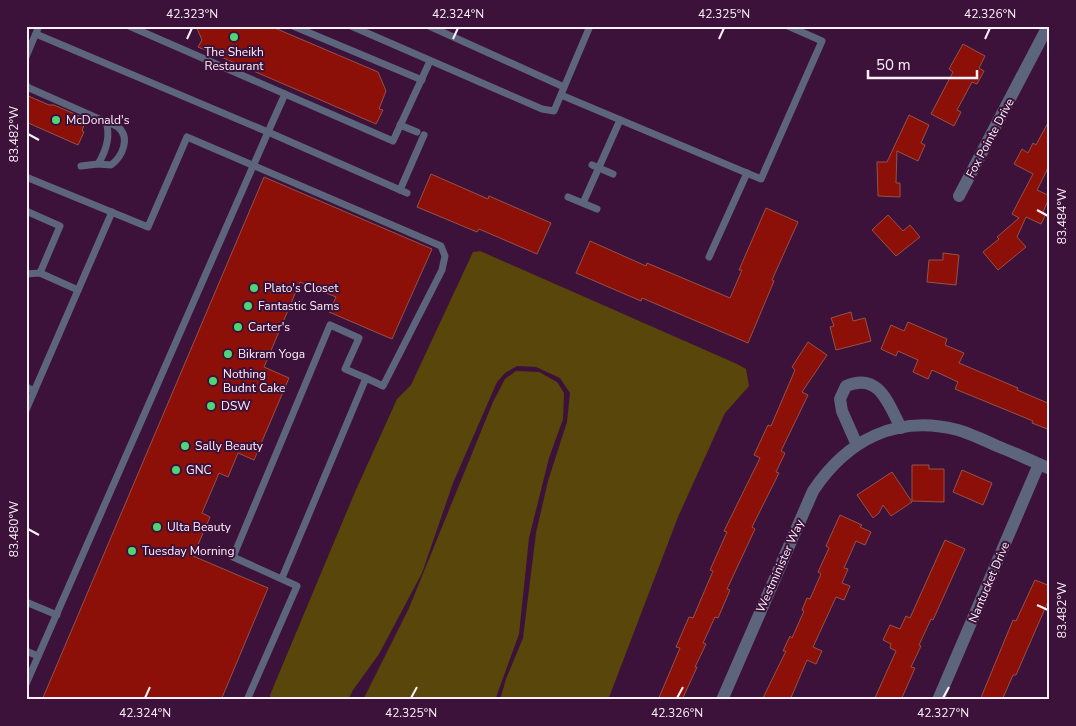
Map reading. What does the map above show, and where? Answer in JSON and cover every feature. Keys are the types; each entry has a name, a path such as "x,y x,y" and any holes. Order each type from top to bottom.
{"street":[{"name":"Fox Pointe Drive","path":"959,196 1048,26"},
{"path":"857,445 842,411 840,399 846,386 855,382 867,382 876,386 902,428"},
{"name":"Westminister Way","path":"722,700 813,491 825,472 843,455 870,437 891,430 928,426 958,430 1045,466"},
{"name":"Nantucket Drive","path":"938,700 1045,466"}],"lane":[{"path":"26,57 39,26"},
{"path":"129,26 393,141 430,61"},
{"path":"293,26 422,80"},
{"path":"351,26 542,109 554,112 590,26"},
{"path":"428,26 564,87"},
{"path":"561,95 761,179 822,41 788,26"},
{"path":"36,34 403,191 420,134 400,125"},
{"path":"26,84 27,87 118,127 124,137 120,158 111,164 82,166"},
{"path":"26,684 285,94"},
{"path":"583,203 595,166 620,120"},
{"path":"98,164 106,151 109,130 106,122"},
{"path":"26,177 148,227 187,137 441,246 445,256 442,270 383,386 345,369 359,338 330,325 233,557 297,586 247,700"},
{"path":"595,166 613,174"},
{"path":"710,258 747,173"},
{"path":"568,197 597,210"},
{"path":"26,211 60,226 40,273"},
{"path":"26,410 112,212"},
{"path":"26,274 40,273 78,290"},
{"path":"282,578 366,378"},
{"path":"26,387 34,390"},
{"path":"26,602 56,615"},
{"path":"26,651 38,656"}],"shaded area":[{"path":"480,251 746,369 749,386 725,413 678,517 608,700 500,700 506,679 523,638 536,533 548,481 567,422 570,393 560,378 536,367 517,366 505,373 497,382 453,483 422,573 379,654 348,700 271,700 270,695 355,492 397,399 411,385 473,252"},
{"path":"516,371 539,372 557,382 564,393 563,419 549,458 529,538 519,634 495,700 363,700 409,608 493,402 505,379"}],"building":[{"path":"196,26 270,26 378,72 386,91 379,109 383,110 376,124 198,47 202,40"},
{"path":"963,44 985,56 979,68 984,71 977,84 972,82 957,110 961,112 954,126 931,114 953,72 949,69"},
{"name":"McDonald's","path":"26,95 86,119 82,131 84,132 78,145 26,122"},
{"path":"909,115 929,125 921,143 925,145 918,161 897,151 896,183 900,183 900,197 878,196 877,162 887,162"},
{"path":"1050,119 1050,164 1037,190 1050,196 1043,212 1046,214 1041,224 1026,217 1017,237 1026,247 998,270 983,252 999,239 997,237 1019,218 1012,214 1033,174 1014,164 1022,149 1028,153 1033,143 1036,145"},
{"path":"431,174 488,199 489,196 551,223 537,254 479,229 477,232 417,207"},
{"path":"264,177 432,249 392,339 329,312 336,297 300,282 264,367 289,378 254,460 238,453 228,477 219,473 202,513 210,517 193,556 268,588 221,700 42,700"},
{"path":"766,208 798,222 772,280 774,281 748,343 642,298 641,301 576,273 590,241 646,266 647,263 730,298 742,270 739,270"},
{"path":"888,215 903,231 910,225 920,237 896,256 872,230"},
{"path":"943,253 959,255 956,285 927,282 929,260 943,260"},
{"path":"851,312 853,321 865,318 871,341 836,350 830,327 834,326 831,318"},
{"path":"908,322 947,339 945,345 964,353 959,363 1050,404 1050,430 1032,423 1033,421 955,389 958,382 932,370 928,379 913,372 918,360 898,351 896,356 881,349 891,325 904,331"},
{"path":"808,342 827,355 802,392 808,395 781,451 785,453 776,472 779,473 752,527 755,529 727,589 730,590 718,618 715,617 703,643 706,644 682,700 658,700 680,648 676,647 689,617 693,618 713,571 710,570 727,532 724,531 760,458 754,455 768,425 771,426 795,370 792,367"},
{"path":"912,465 929,465 929,469 944,469 944,502 912,501"},
{"path":"962,470 992,483 983,505 953,492"},
{"path":"892,472 912,502 891,516 883,505 879,513 873,518 857,495"},
{"path":"840,515 862,525 860,527 871,532 865,545 856,541 844,568 848,569 842,583 850,586 844,600 836,597 813,647 822,651 816,664 807,660 790,700 762,700 786,651 783,651 790,636 792,638 804,611 802,610 807,598 810,599 821,574 818,572 829,548 826,546"},
{"path":"945,540 965,549 933,620 931,619 919,645 921,646 911,667 915,668 901,700 874,700 896,651 890,648 891,644 883,640 890,625 900,629 906,616 910,618"},
{"path":"1035,580 1050,586 1050,597 1016,675 1013,675 1002,700 980,700 1013,620 1016,621"}],"place":[{"name":"The Sheikh Restaurant","path":"234,37"},
{"name":"McDonald's","path":"56,120"},
{"name":"Plato's Closet","path":"254,288"},
{"name":"Fantastic Sams","path":"248,306"},
{"name":"Carter's","path":"238,327"},
{"name":"Bikram Yoga","path":"228,354"},
{"name":"Nothing Budnt Cake","path":"213,381"},
{"name":"DSW","path":"211,406"},
{"name":"Sally Beauty","path":"185,446"},
{"name":"GNC","path":"176,470"},
{"name":"Ulta Beauty","path":"157,527"},
{"name":"Tuesday Morning","path":"132,551"}]}
